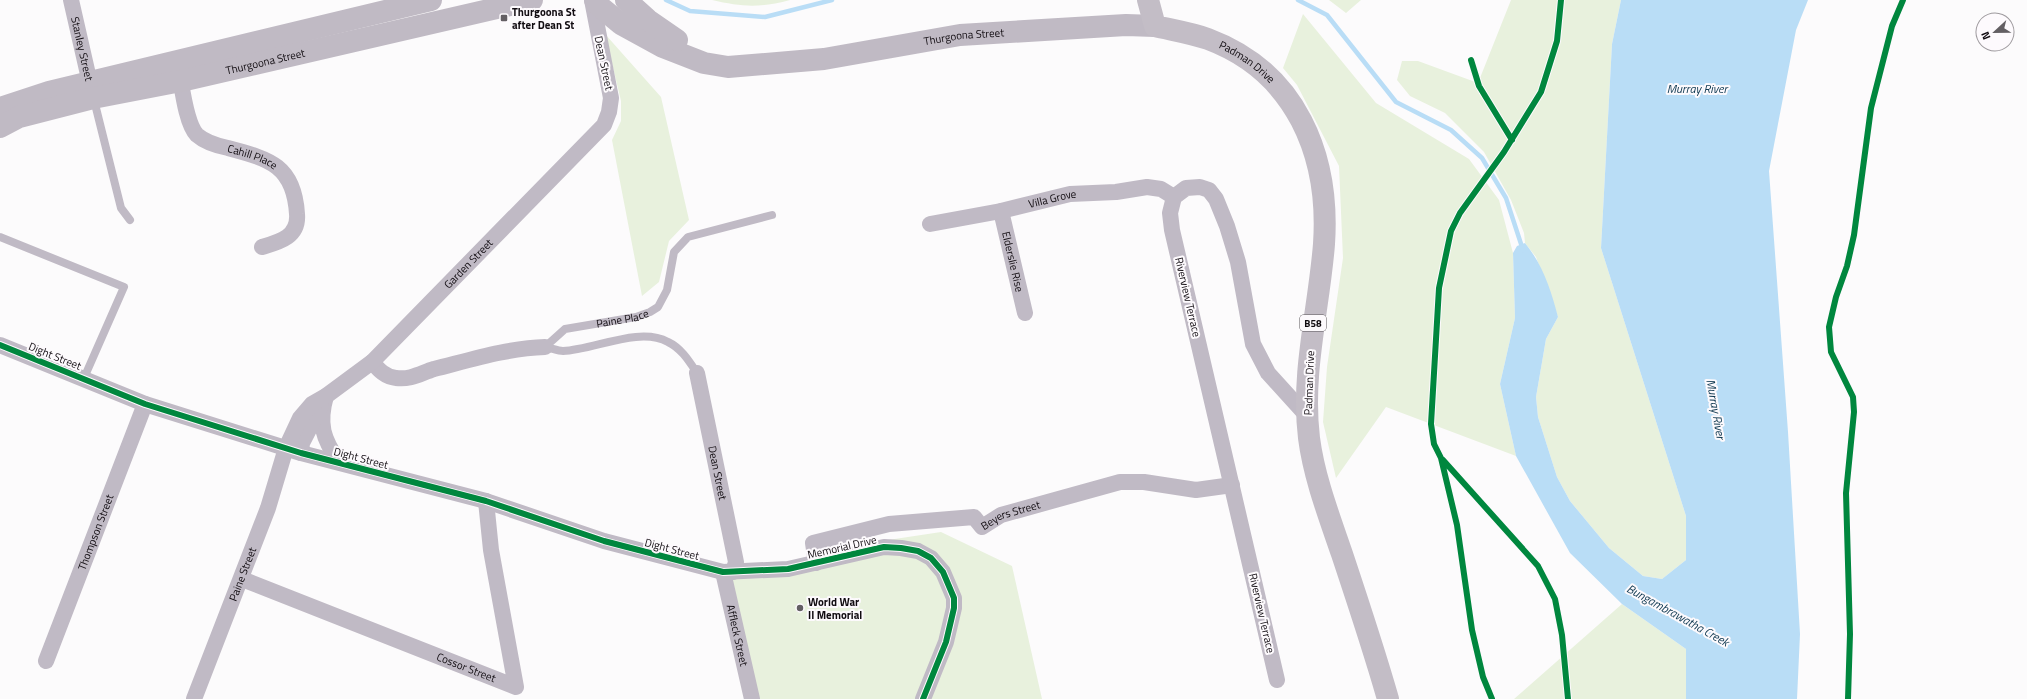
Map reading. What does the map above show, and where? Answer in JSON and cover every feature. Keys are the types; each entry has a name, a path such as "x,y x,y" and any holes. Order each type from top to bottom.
{"main road":[{"name":"Thurgoona Street","path":"179,71 431,0"},
{"name":"Thurgoona Street","path":"0,108 35,96 92,90 452,9 532,0"},
{"name":"Thurgoona Street","path":"595,0 598,5 621,24 663,47 692,59 728,67 774,64 846,56 960,35 1126,25 1155,26"},
{"name":"Thurgoona Street","path":"626,0 660,29 694,48 729,58 774,64"},
{"path":"1148,0 1155,26"},
{"name":"Padman Drive","path":"1155,26 1208,39 1231,50 1254,65 1272,81 1292,104 1306,128 1316,153 1323,184 1325,212 1321,274 1310,350 1307,416 1309,440 1321,490 1388,699"},
{"name":"Thurgoona Street","path":"0,127 19,117 92,90"}],"street":[{"name":"Stanley Street","path":"71,0 92,90"},
{"name":"Dean Street","path":"592,0 611,98 609,112 604,125"},
{"name":"Cahill Place","path":"179,71 191,124 198,135 223,147 269,161 286,174 292,187 297,210 296,226 283,241 262,247"},
{"name":"Garden Street","path":"294,450 300,418 312,404 326,396 372,362 604,125"},
{"name":"Villa Grove","path":"930,224 1001,211 1070,194 1116,192 1147,187 1160,188 1174,197"},
{"path":"1174,197 1186,188 1200,187 1209,190 1216,199 1238,262 1253,344 1268,373 1307,416"},
{"name":"Riverview Terrace","path":"1174,197 1170,213 1172,230 1277,680"},
{"name":"Elderslie Rise","path":"1001,211 1025,313"},
{"name":"Dight Street","path":"0,345 146,404 294,450 486,501 604,541 728,572"},
{"name":"Paine Place","path":"372,362 383,374 395,378 408,379 429,371 485,357 530,347 545,346"},
{"name":"Dean Street","path":"697,373 736,562 728,572"},
{"path":"326,396 322,410 323,431 331,451 339,462"},
{"name":"Thompson Street","path":"46,661 146,404"},
{"name":"Paine Street","path":"194,699 242,579 268,508 294,450"},
{"name":"Beyers Street","path":"816,563 813,543 889,524 974,517 982,527 1001,515 1120,482 1144,482 1196,490 1232,485"},
{"name":"Cossor Street","path":"242,579 516,687 491,550 486,501"},
{"name":"Memorial Drive","path":"728,572 773,571 816,563 884,547 918,551 931,558 943,572 954,598 954,608 946,642 923,699"},
{"name":"Affleck Street","path":"728,572 752,699"}],"lane":[{"path":"92,90 121,208 130,220"},
{"name":"Paine Place","path":"545,346 565,330 636,317 650,312 658,307 667,290 674,252 688,237 772,215"},
{"path":"0,237 124,287 84,378"},
{"name":"Paine Place","path":"545,346 562,351 633,338 654,337 668,341 676,347 685,355 697,373"}],"green space":[{"path":"712,0 790,0 779,3 751,6"},
{"path":"1329,0 1361,0 1346,13"},
{"path":"1511,0 1621,0 1612,44 1601,248 1686,516 1686,560 1662,579 1643,576 1609,548 1570,501 1557,477 1538,417 1536,397 1546,339 1558,317 1536,257 1525,243 1524,233 1511,200 1484,152 1445,113 1410,96 1397,80 1402,61 1418,61 1478,83"},
{"path":"1303,14 1376,103 1469,159 1499,200 1513,253 1515,318 1500,384 1516,456 1386,407 1336,478 1323,422 1327,367 1343,258 1339,166 1297,85 1283,68"},
{"path":"605,34 661,97 689,220 669,241 659,282 642,296 612,140 621,121 621,101"},
{"path":"941,532 1012,566 1042,699 758,699 726,573 785,575 888,540"},
{"path":"1622,604 1686,649 1686,699 1514,699"}],"water":[{"name":"Murray River","path":"1621,0 1808,0 1796,30 1769,171 1788,432 1800,634 1797,699 1686,699 1686,649 1622,604 1570,553 1516,456 1500,384 1515,318 1513,253 1517,246 1525,243 1542,269 1558,317 1546,339 1536,397 1538,417 1557,477 1570,501 1609,548 1643,576 1662,579 1686,560 1686,516 1601,248 1612,44"}],"waterway":[{"name":"Bungambrawatha Creek","path":"666,0 690,11 765,17 832,0"},
{"name":"Bungambrawatha Creek","path":"1298,0 1327,15 1396,102 1451,130 1482,158 1506,198 1523,250"}],"cycle path":[{"path":"1492,699 1483,677 1472,630 1457,525 1441,458 1434,444 1431,424 1439,288 1451,231 1460,213 1504,152 1541,92 1557,41 1561,0"},
{"path":"1848,699 1850,634 1846,493 1854,412 1853,397 1831,352 1829,327 1836,297 1847,266 1854,235 1871,108 1892,26 1903,0"},
{"path":"1471,60 1479,86 1512,140"},
{"path":"0,345 145,404 301,453 486,501 604,541 723,572 788,569 884,547 918,551 931,558 943,572 954,598 954,608 946,642 923,699"},
{"path":"1443,460 1538,566 1555,599 1562,635 1568,699"}],"place":[{"name":"Thurgoona St after Dean St","path":"504,18"},
{"name":"World War II Memorial","path":"800,608"}]}
